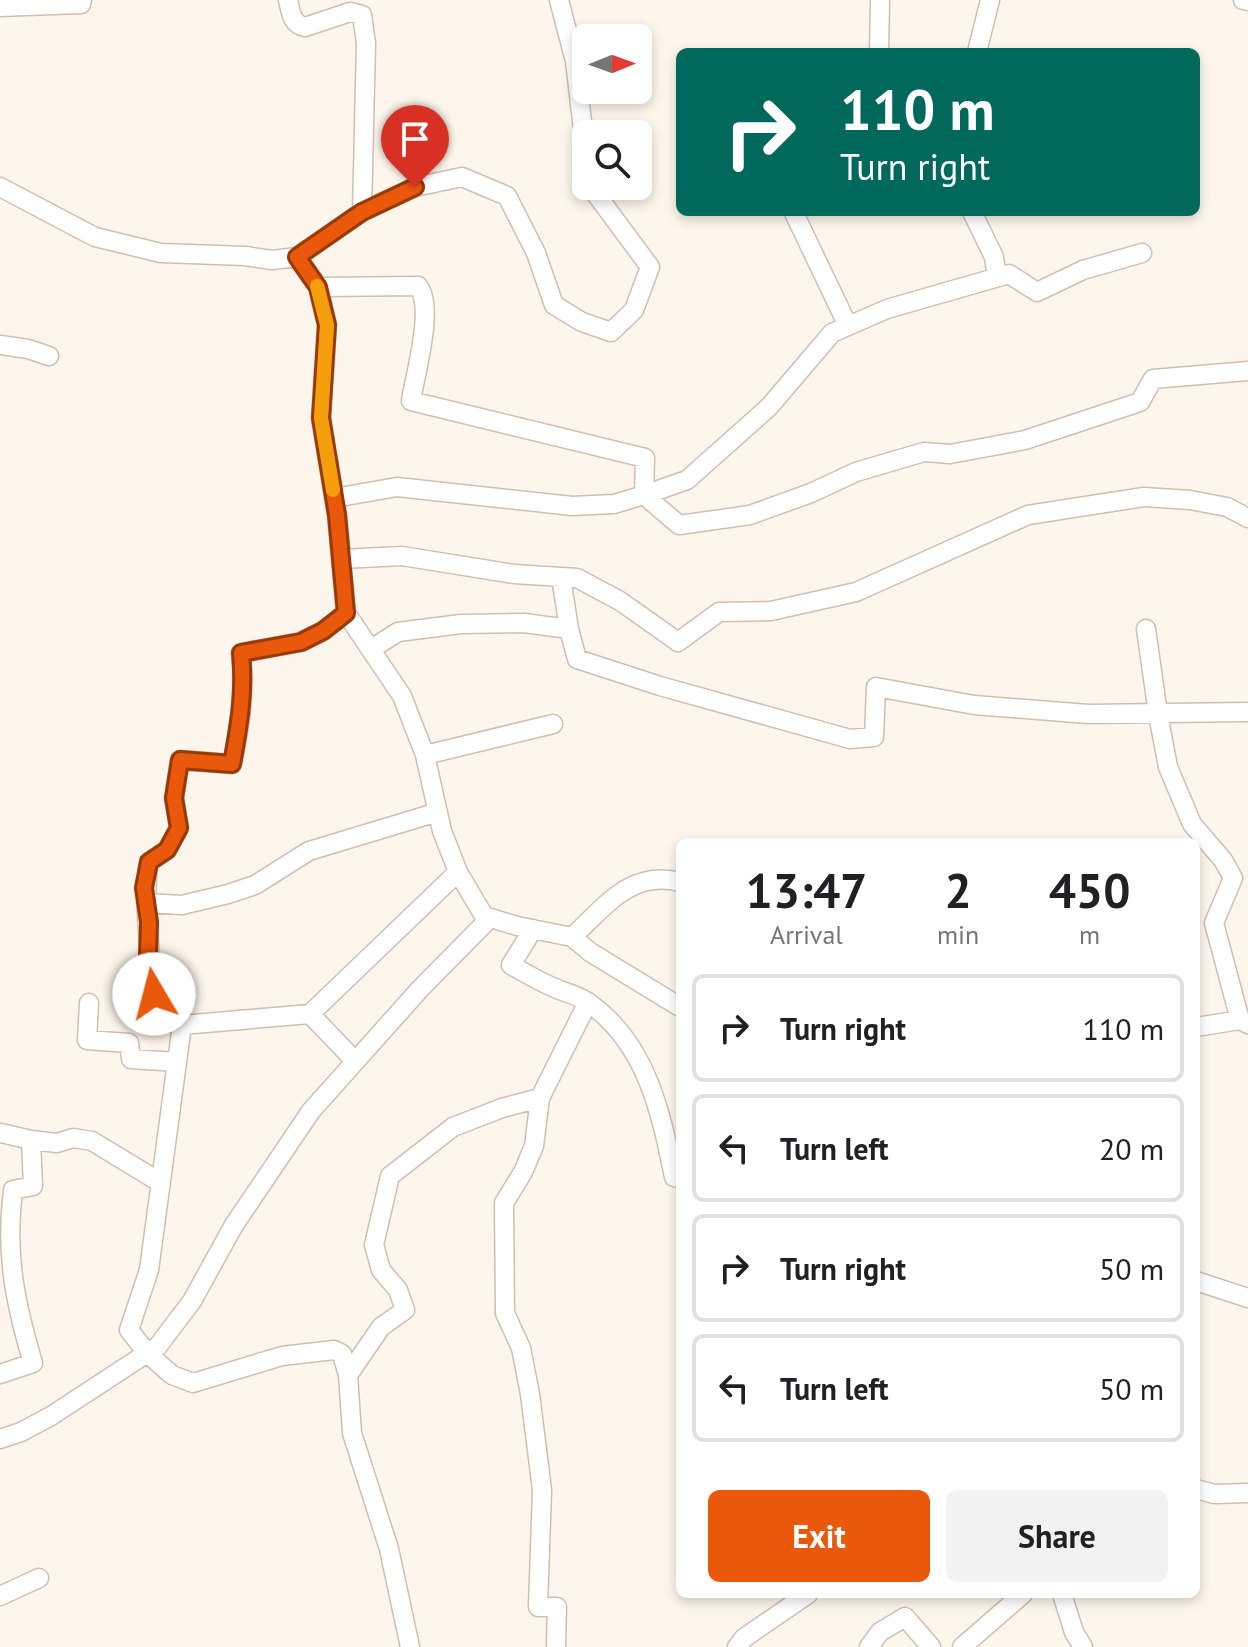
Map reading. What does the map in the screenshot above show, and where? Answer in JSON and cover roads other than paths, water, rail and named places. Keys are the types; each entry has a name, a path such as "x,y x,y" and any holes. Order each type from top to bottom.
{"street":[{"path":"0,7 81,4 82,0"},
{"path":"288,0 292,18 305,27 350,12 362,15 366,43 362,212"},
{"path":"559,0 575,61 582,120"},
{"path":"879,48 880,0"},
{"path":"978,48 990,0"},
{"path":"0,187 95,237 161,253 272,260 297,257 362,212 415,187 462,177 507,196 536,253 554,305 582,322 611,332 634,310 650,267 600,200"},
{"path":"795,216 848,326"},
{"path":"974,216 994,257 997,277"},
{"path":"334,498 397,487 572,506 614,504 644,495 687,480 769,407 832,333 887,309 997,277 1009,274 1037,292 1083,270 1142,253"},
{"path":"297,257 318,287 327,325 321,418 334,498 346,613 402,696 425,755 438,812 458,872 484,916 572,937 590,952 676,1005"},
{"path":"318,287 418,286 424,293 425,305 411,401 645,458 644,495"},
{"path":"0,345 49,356"},
{"path":"644,495 679,525 750,515 811,493 856,472 924,452 950,454 1025,440 1140,402 1153,379 1248,371"},
{"path":"341,559 402,556 514,574 577,578 620,601 678,642 719,612 771,611 856,592 1028,515 1144,497 1190,500 1227,507 1248,518"},
{"path":"561,577 577,659 660,686 850,739 874,737 876,687 974,705 1088,714 1248,712"},
{"path":"346,613 323,631 301,642 241,653 244,686 242,713 232,764 180,760 174,798 179,828 167,850 149,862 144,888 148,956 154,994 150,1018 182,1025 310,1014 458,872"},
{"path":"371,649 398,632 461,624 524,623 569,629"},
{"path":"1146,629 1168,767 1192,824 1223,860 1233,878 1214,923 1244,1022 1200,1027"},
{"path":"425,755 553,724"},
{"path":"146,903 182,905 228,894 255,885 309,851 438,812"},
{"path":"572,937 626,887 663,877 676,881"},
{"path":"0,1439 51,1416 158,1346 192,1301 234,1225 311,1111 420,989 490,918"},
{"path":"533,929 511,965 588,1002 611,1023 641,1062 660,1108 676,1177"},
{"path":"556,1647 557,1607 538,1607 542,1490 521,1348 505,1313 504,1203 534,1146 540,1098 588,1002"},
{"path":"89,1003 87,1040 129,1043 131,1059 177,1062"},
{"path":"310,1014 355,1061"},
{"path":"182,1025 149,1270 129,1330 147,1353 172,1375 193,1383 282,1356 334,1350 342,1354 348,1375 352,1433 389,1549 410,1647"},
{"path":"348,1375 381,1327 405,1310 398,1290 381,1270 374,1245 390,1176 453,1127 502,1108 540,1098"},
{"path":"1,1133 57,1143 73,1138 92,1141 161,1183"},
{"path":"0,1374 33,1363 16,1308 10,1263 13,1190 33,1186 31,1140"},
{"path":"1200,1282 1248,1298"},
{"path":"1200,1490 1214,1494 1248,1493"},
{"path":"0,1596 39,1578"},
{"path":"737,1647 744,1638 802,1598"},
{"path":"962,1647 1018,1598"},
{"path":"1063,1598 1074,1632 1083,1647"},
{"path":"869,1647 880,1632 905,1617 931,1647"}]}
